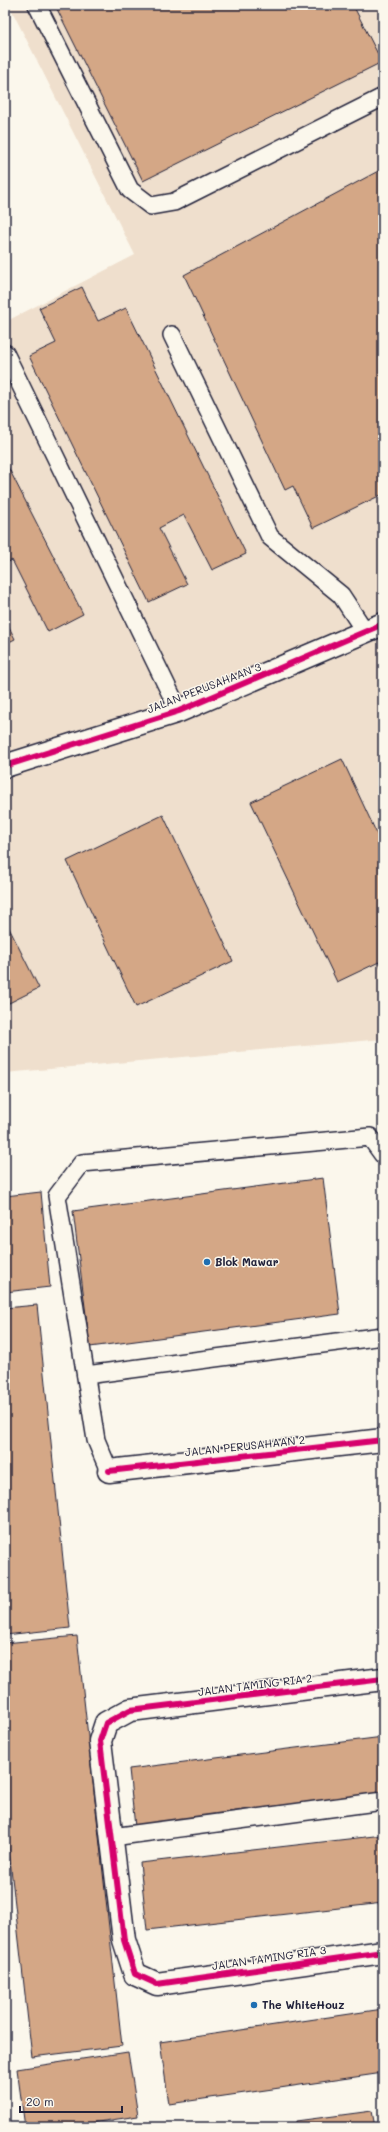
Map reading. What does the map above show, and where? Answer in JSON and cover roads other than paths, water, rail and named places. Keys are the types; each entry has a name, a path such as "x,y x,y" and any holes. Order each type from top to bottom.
{"street":[{"name":"JALAN PERUSAHAAN 3","path":"5,766 179,711 374,629"},
{"name":"JALAN PERUSAHAAN 2","path":"108,1471 383,1440"},
{"name":"JALAN TAMING RIA 2","path":"112,1837 100,1741 106,1723 130,1710 383,1679"},
{"name":"JALAN TAMING RIA 3","path":"112,1837 124,1940 135,1974 157,1984 383,1952"}],"lane":[{"path":"37,5 130,190 150,206 174,202 383,97"},
{"path":"172,335 270,537 341,595 374,629"},
{"path":"5,353 179,711"},
{"path":"108,1471 96,1440 57,1196 82,1163 370,1137 383,1155"},
{"path":"86,1374 383,1336"},
{"path":"112,1837 383,1801"}],"place":[{"name":"Blok Mawar","path":"207,1262"},
{"name":"The WhiteHouz","path":"254,2005"}]}
